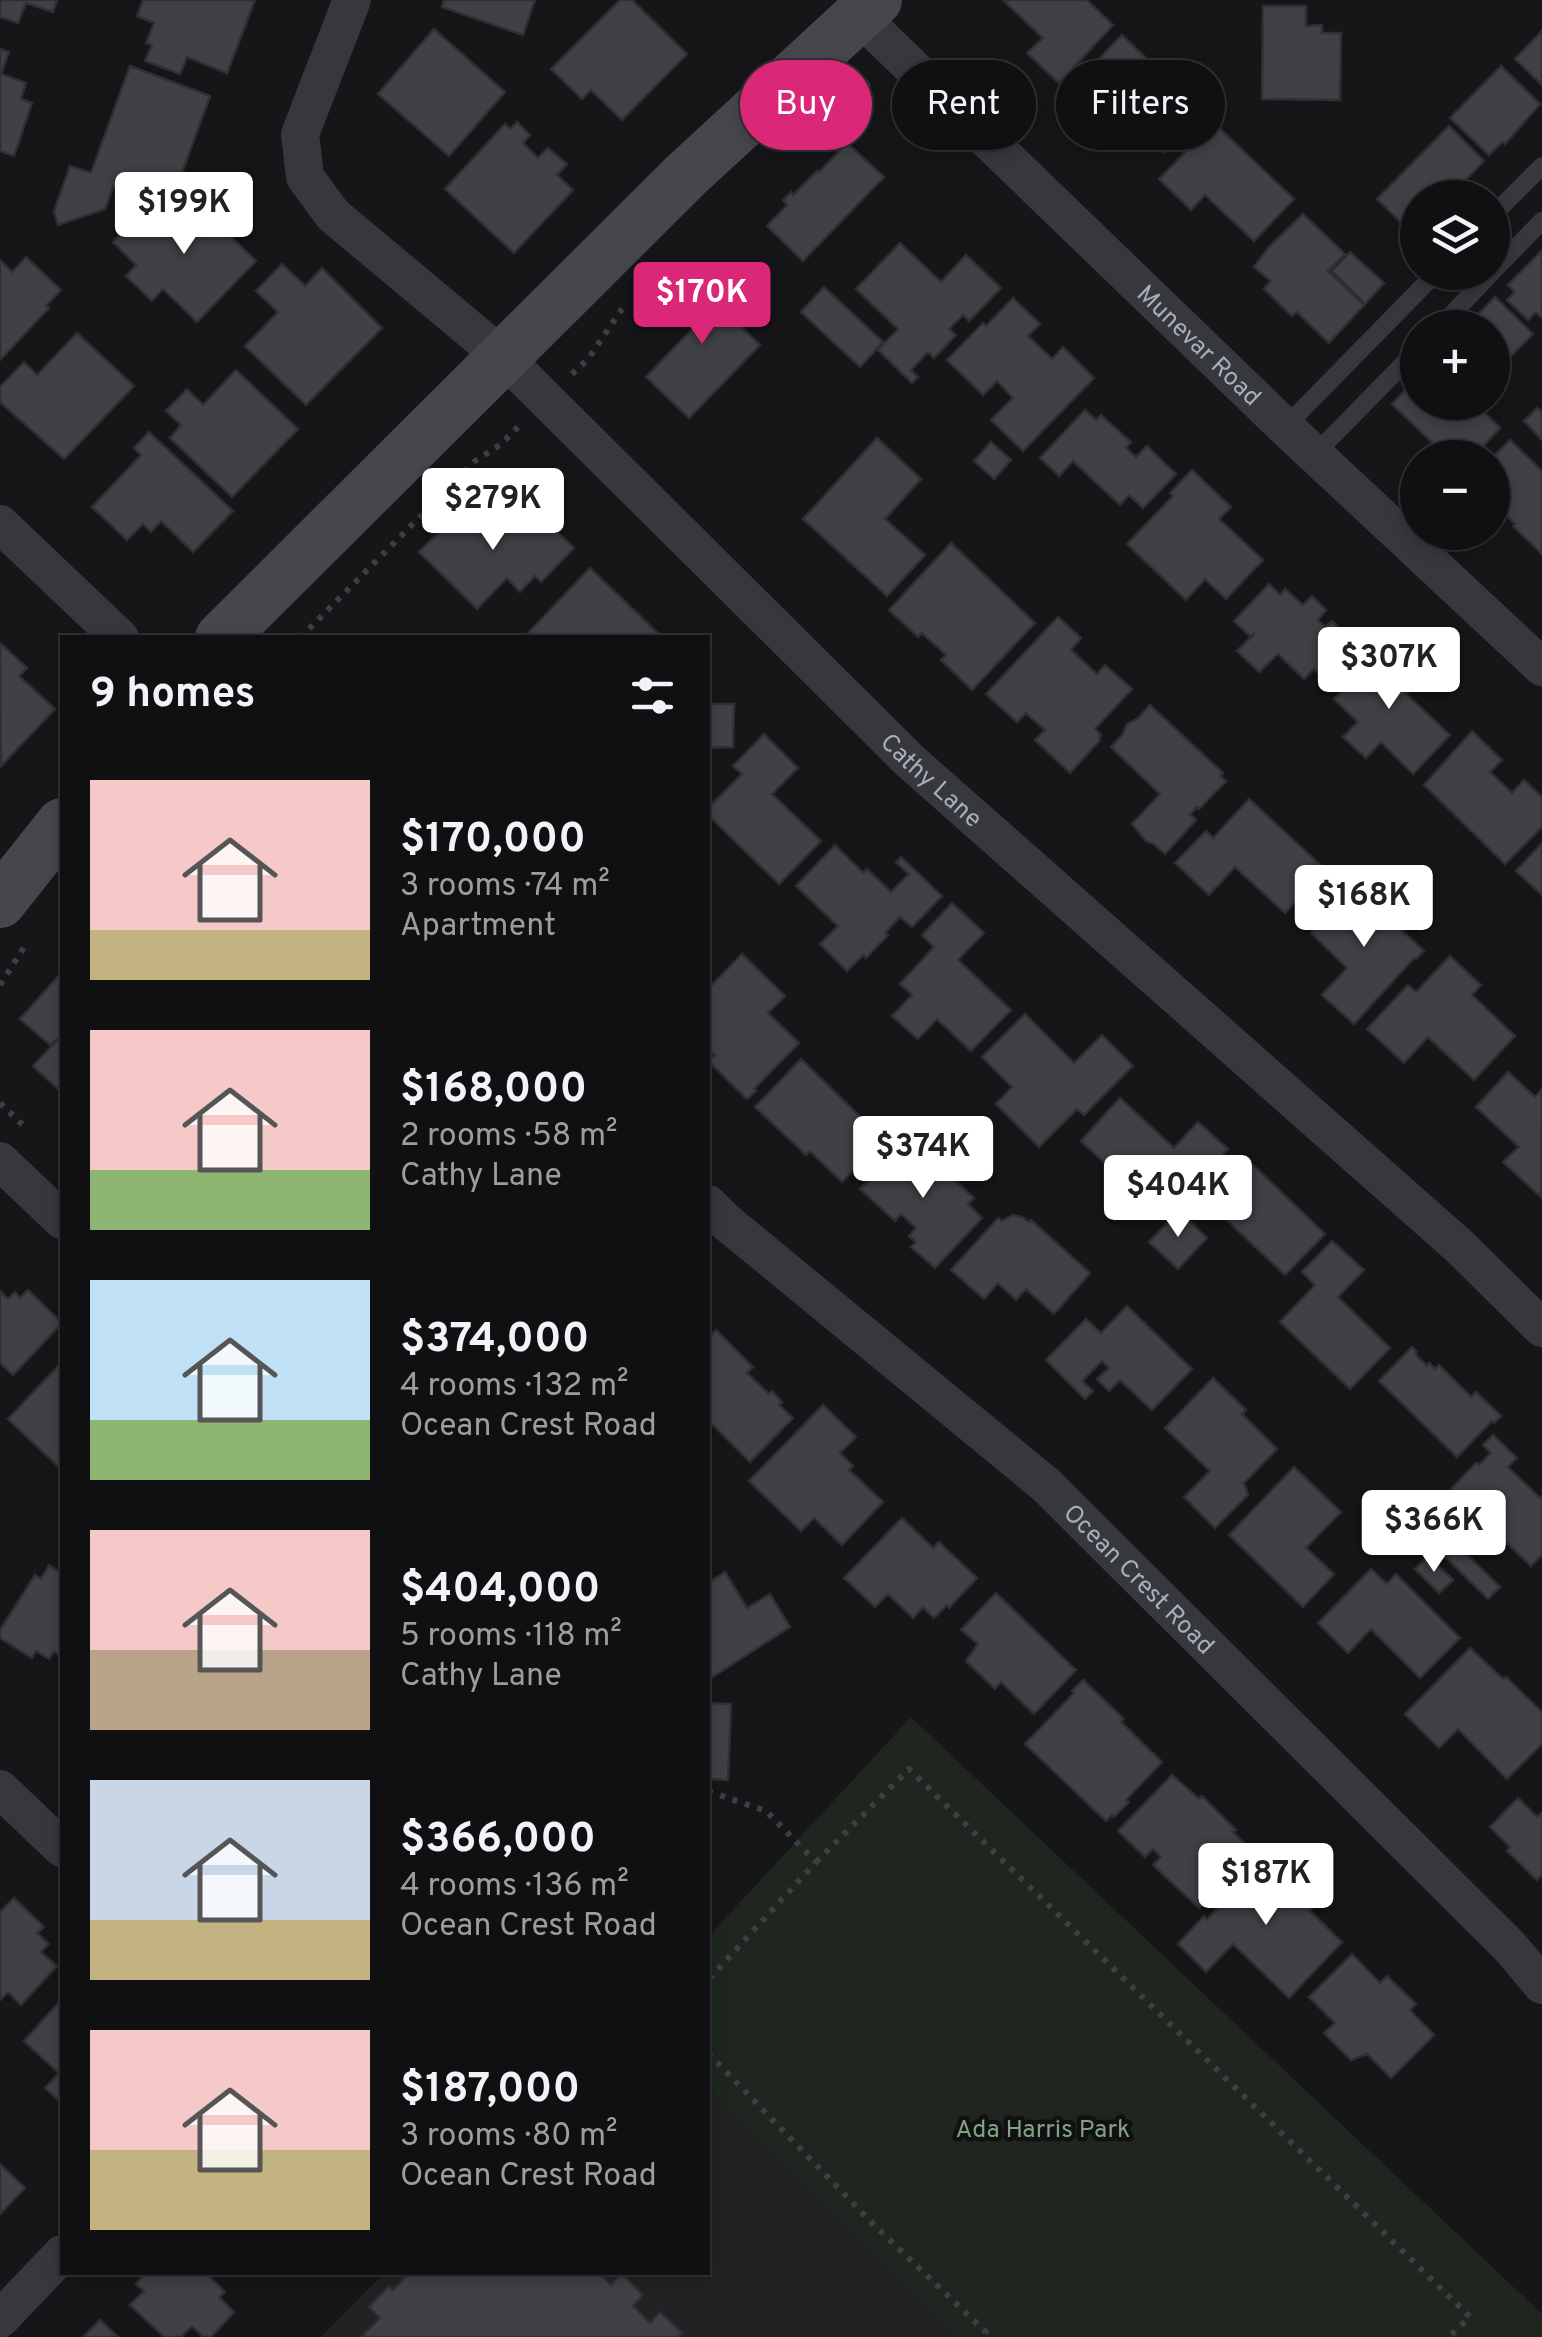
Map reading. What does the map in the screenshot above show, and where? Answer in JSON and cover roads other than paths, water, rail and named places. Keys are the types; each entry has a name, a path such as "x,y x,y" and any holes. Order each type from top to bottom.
{"street":[{"name":"Cathy Lane","path":"352,0 300,134 305,177 334,214 504,358 910,761 1459,1246 1542,1328"},
{"path":"225,635 686,175 868,8"},
{"name":"Munevar Road","path":"868,8 1286,427 1539,657"},
{"path":"0,524 117,635"},
{"path":"0,902 60,827"},
{"path":"0,1161 60,1218"},
{"name":"Ocean Crest Road","path":"710,1206 1046,1485 1482,1919 1542,1986"},
{"path":"0,1789 60,1846"},
{"path":"0,2319 60,2256"}],"lane":[{"path":"1510,198 1542,166"},
{"path":"1510,254 1542,221"},
{"path":"1286,427 1419,290"},
{"path":"1455,310 1475,290"},
{"path":"1314,454 1400,367"}],"park label":[{"name":"Ada Harris Park","path":"1043,2128"}]}
